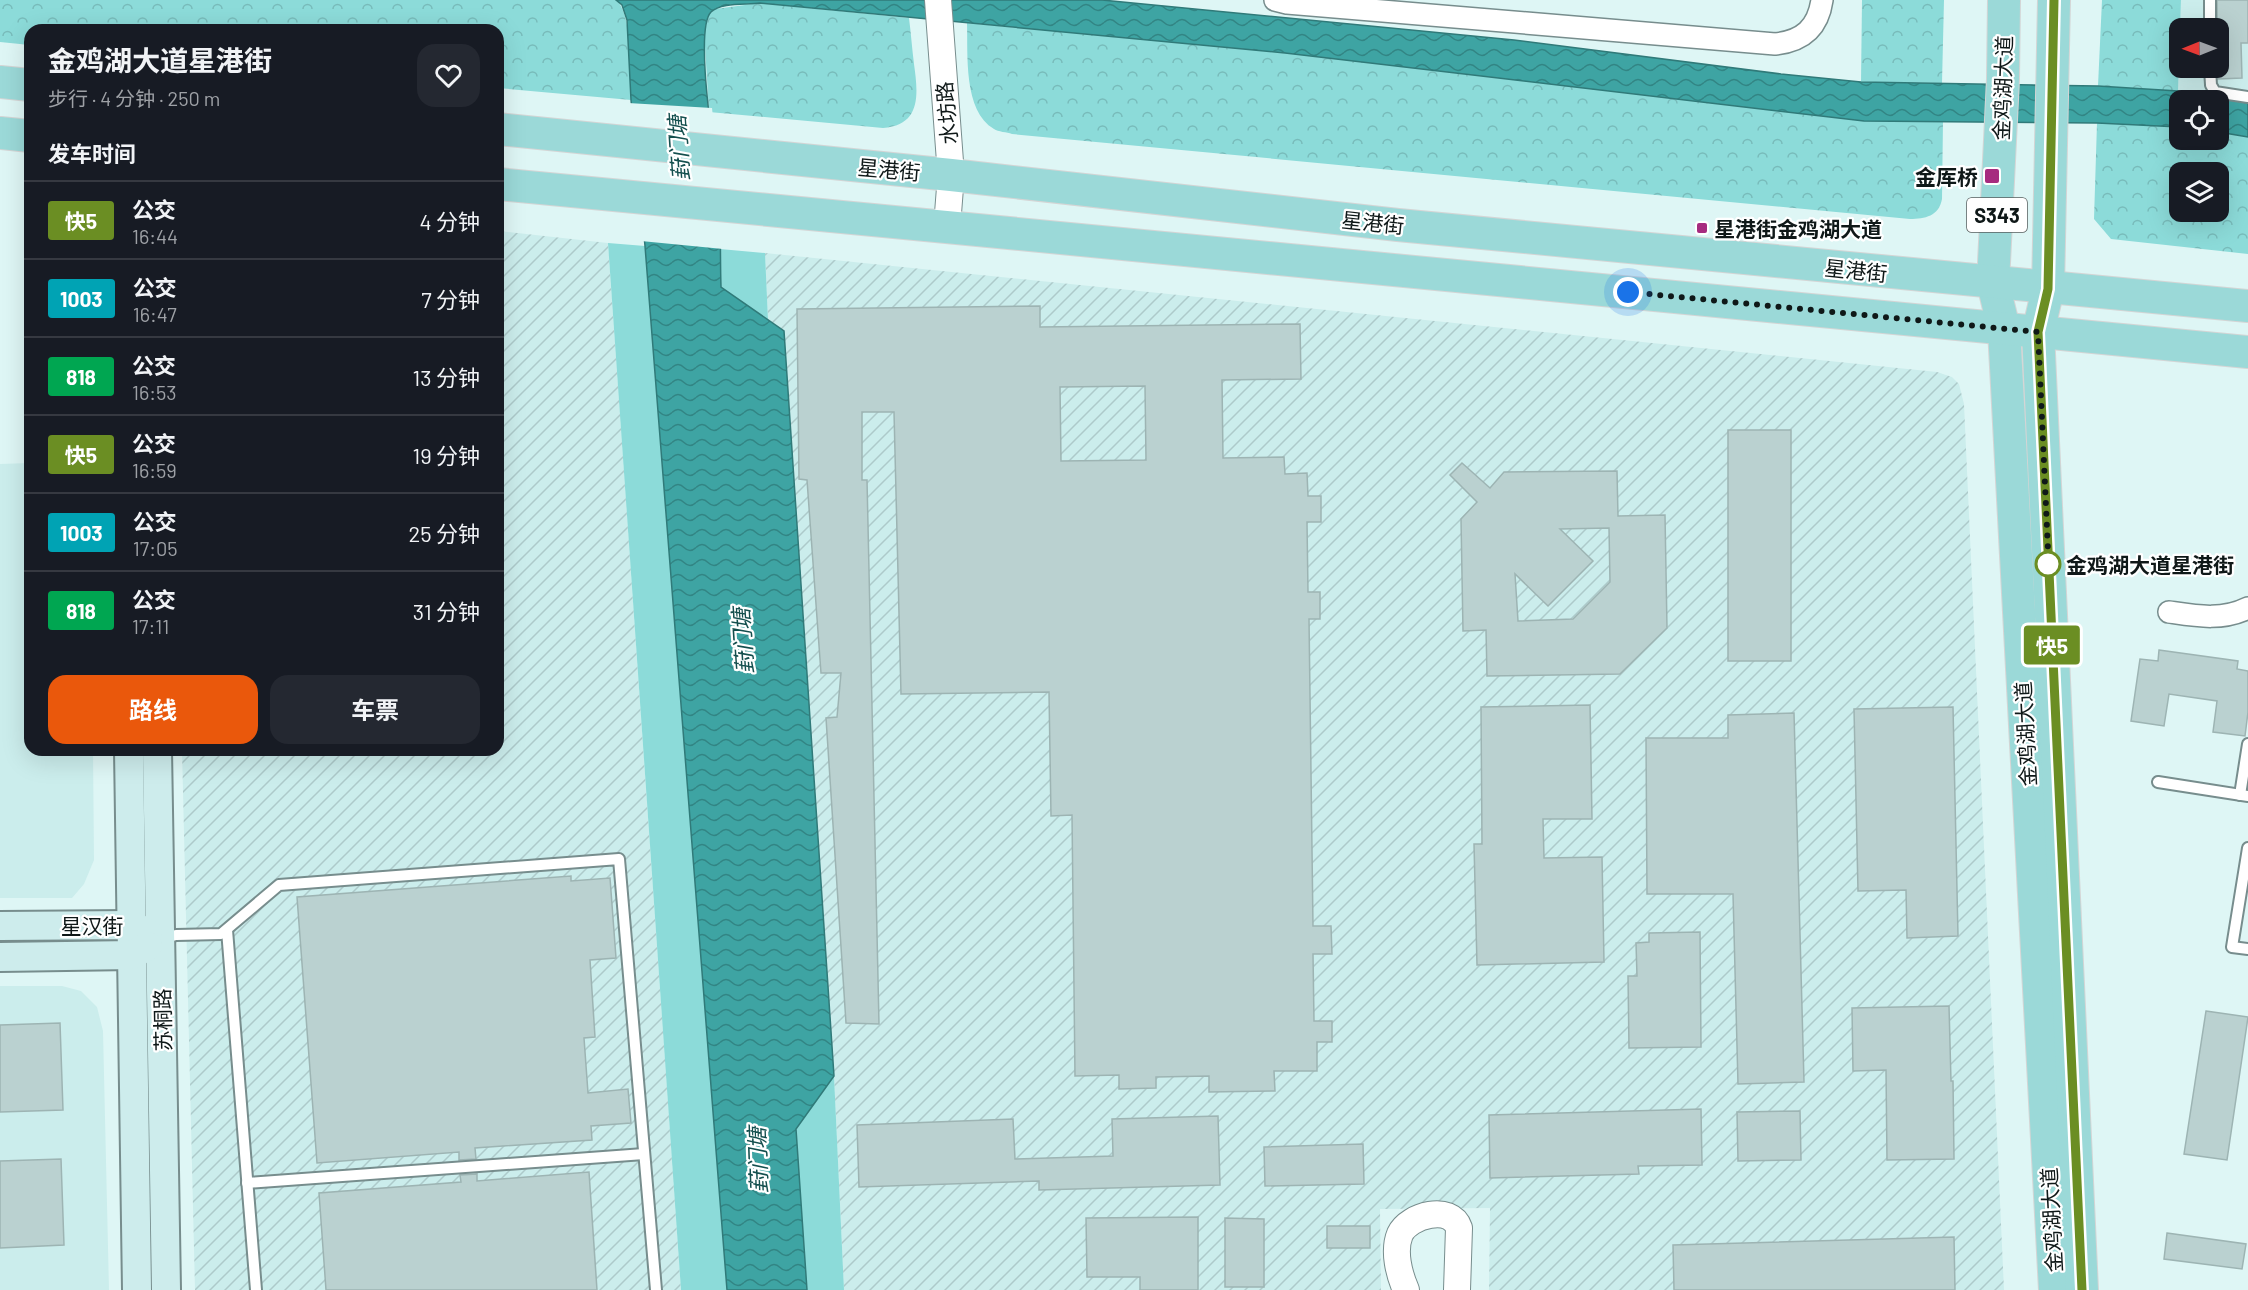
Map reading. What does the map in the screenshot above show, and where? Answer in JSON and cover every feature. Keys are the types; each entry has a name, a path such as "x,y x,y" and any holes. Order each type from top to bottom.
{"main road":[{"name":"金鸡湖大道","path":"2004,0 2003,80 1993,283 2004,329 2055,1290"},
{"name":"金鸡湖大道","path":"2054,0 2048,289 2038,332 2082,1290"},
{"path":"0,82 24,84"},
{"name":"星港街","path":"504,130 951,175 1398,225 2048,289 2248,306"},
{"path":"0,133 24,135"},
{"name":"星港街","path":"504,185 2248,352"},
{"name":"苏桐路","path":"129,756 137,1283"},
{"name":"苏桐路","path":"157,756 166,1282"},
{"name":"星汉街","path":"0,926 132,924 160,939"},
{"name":"星汉街","path":"0,957 132,955 160,939"},
{"path":"137,1283 166,1282"}],"street":[{"name":"水坊路","path":"938,0 951,175 946,226"},
{"path":"1275,0 1287,3 1775,44 1790,41 1809,31 1818,20 1822,0"},
{"path":"2169,612 2214,617 2229,615 2248,608"},
{"path":"1406,1290 1399,1267 1399,1236 1413,1220 1437,1215 1451,1217 1459,1228 1457,1290"}],"lane":[{"path":"2210,0 2210,18"},
{"path":"2211,78 2211,85 2215,92 2248,97"},
{"path":"2158,782 2244,796 2248,744"},
{"path":"2248,848 2232,947 2248,949"},
{"path":"160,939 176,935 221,934 279,885 620,859 656,1290"},
{"path":"227,930 256,1290"},
{"path":"247,1183 644,1154"}],"shaded area":[{"path":"2181,0 2248,0 2248,103 2229,100 2229,90 2178,90 2178,78 2229,78 2229,18 2180,18"},
{"path":"504,232 608,243 681,1290 195,1290 182,756 504,756"},
{"path":"765,253 1937,372 1952,377 1959,384 1964,404 2004,1290 1489,1290 1490,1208 1380,1209 1381,1290 844,1290 834,1076 784,332 768,320"},
{"path":"24,463 24,756 93,756 94,860 84,884 72,898 0,898 0,464"},
{"path":"0,986 62,986 81,991 97,1007 103,1031 109,1290 0,1290"}],"green space":[{"path":"0,0 616,0 621,7 628,32 631,100 504,89 504,24 24,24 24,44 0,42"},
{"path":"1862,0 1944,0 1942,83 1861,82"},
{"path":"2102,0 2181,0 2180,18 2169,18 2169,78 2178,78 2178,90 2098,86"},
{"path":"760,3 909,18 916,86 915,106 911,114 896,126 883,128 709,112 704,30 708,15 715,9"},
{"path":"967,23 1285,53 1864,121 1943,120 1942,199 1935,213 1910,219 1012,134 994,129 984,121 977,109 969,81"},
{"path":"2097,123 2169,127 2169,150 2229,150 2229,134 2248,137 2248,254 2111,239 2094,219"},
{"path":"608,243 645,246 727,1290 681,1290"},
{"path":"720,249 765,253 768,320 721,287"},
{"path":"834,1076 844,1290 807,1290 796,1129"}],"water":[{"name":"葑门塘","path":"616,0 1102,0 1514,40 1861,82 2098,86 2169,90 2169,127 2097,123 1864,121 1285,53 760,3 727,5 711,12 706,24 704,44 719,199 721,287 784,331 834,1076 796,1129 807,1290 727,1290 645,246 631,100 627,20 622,5"},
{"path":"2229,100 2248,103 2248,137 2229,134"}],"pier":[{"path":"628,103 712,108 722,200 723,249 641,241"}],"building":[{"path":"2217,0 2248,0 2248,43 2241,43 2242,78 2218,79 2229,78 2229,18 2217,18"},
{"path":"1040,306 1040,327 1300,324 1301,379 1222,380 1223,458 1284,457 1285,474 1307,473 1308,496 1321,496 1321,522 1307,522 1308,592 1320,592 1320,619 1309,619 1313,926 1331,926 1332,954 1313,954 1314,1021 1332,1021 1332,1042 1317,1042 1317,1071 1274,1071 1275,1091 1209,1092 1209,1076 1156,1077 1156,1088 1119,1089 1119,1075 1075,1076 1072,815 1051,816 1049,692 901,694 894,412 862,412 862,480 867,480 879,1024 846,1023 826,718 837,717 841,673 821,673 807,480 799,479 797,309","holes":["1145,386 1146,460 1061,461 1060,387"]},
{"path":"1728,430 1791,430 1791,661 1728,661"},
{"path":"1462,463 1490,488 1504,472 1617,471 1618,516 1665,515 1667,628 1620,674 1487,676 1486,630 1463,631 1461,519 1477,502 1450,475","holes":["1609,528 1610,582 1573,619 1518,621 1515,574 1548,606 1593,561 1560,529"]},
{"path":"2159,650 2238,661 2237,669 2248,671 2248,712 2245,736 2213,732 2217,701 2169,694 2164,726 2131,721 2140,659 2158,661"},
{"path":"1590,705 1592,819 1543,819 1544,858 1602,857 1604,962 1477,965 1474,844 1482,844 1481,707"},
{"path":"1953,707 1958,936 1907,938 1906,890 1858,891 1854,709"},
{"path":"1794,713 1804,1082 1738,1084 1733,894 1647,894 1646,738 1728,738 1728,715"},
{"path":"571,876 571,881 610,878 616,958 590,960 595,1037 584,1038 588,1093 628,1089 631,1123 591,1126 592,1140 475,1148 476,1159 459,1160 459,1152 317,1163 297,897"},
{"path":"1700,932 1701,1047 1629,1048 1628,976 1637,976 1636,943 1649,942 1649,933"},
{"path":"1949,1006 1954,1159 1887,1160 1886,1070 1853,1071 1852,1008"},
{"path":"2206,1011 2248,1017 2227,1160 2184,1154"},
{"path":"60,1023 63,1110 0,1112 0,1025"},
{"path":"1701,1109 1702,1165 1638,1166 1639,1174 1490,1178 1489,1115"},
{"path":"1800,1111 1801,1160 1738,1161 1737,1112"},
{"path":"1218,1116 1220,1185 1039,1190 1039,1181 859,1187 857,1125 1013,1119 1015,1159 1113,1156 1112,1119"},
{"path":"1363,1144 1364,1184 1265,1186 1264,1147"},
{"path":"61,1159 64,1245 0,1248 0,1161"},
{"path":"589,1172 597,1290 326,1290 319,1193 461,1182 460,1175 477,1174 477,1181"},
{"path":"1198,1217 1198,1290 1140,1290 1140,1277 1087,1277 1086,1218"},
{"path":"1225,1218 1264,1219 1264,1287 1225,1287"},
{"path":"1327,1226 1370,1226 1370,1248 1327,1248"},
{"path":"2167,1233 2246,1244 2242,1269 2164,1259"},
{"path":"1954,1237 1955,1290 1674,1290 1673,1245"}],"bus line":[{"name":"快5","path":"2054,0 2048,289 2038,332 2082,1290"}],"place":[{"name":"金厍桥","path":"1992,176"},
{"name":"星港街金鸡湖大道","path":"1702,228"},
{"name":"金鸡湖大道星港街","path":"2048,564"}],"route":[{"path":"1628,292 2038,332 2049,572 2048,564"}]}
